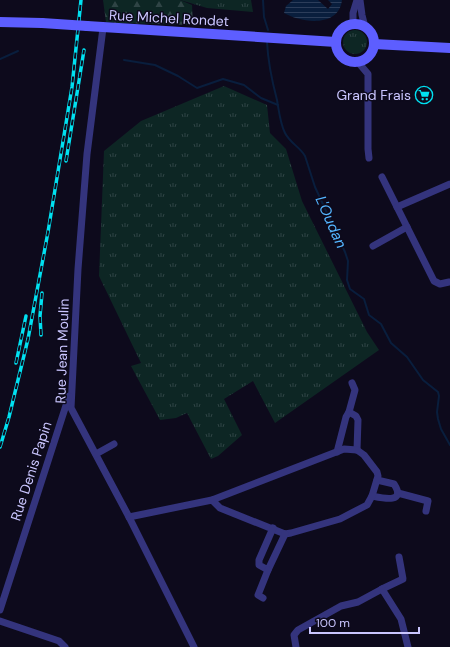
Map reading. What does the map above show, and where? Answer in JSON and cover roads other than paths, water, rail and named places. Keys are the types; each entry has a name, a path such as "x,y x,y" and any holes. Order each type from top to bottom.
{"street":[{"path":"353,24 353,12 358,0"},
{"path":"358,0 365,27"},
{"name":"Rue Michel Rondet","path":"0,22 42,23 336,42"},
{"path":"353,24 362,25 365,27 372,34 374,44 369,56 363,60 357,61 351,61 345,58 340,54 337,48 336,42 339,32 348,25 353,24"},
{"name":"Rue Jean Moulin","path":"103,28 88,154 78,269 71,408 129,517 194,647"},
{"path":"374,44 450,48"},
{"path":"357,61 368,74 368,149 370,158"},
{"path":"382,177 434,281 440,284 450,283"},
{"path":"397,207 450,184"},
{"path":"373,246 407,227"},
{"path":"337,452 355,390 352,383"},
{"name":"Rue Denis Papin","path":"0,610 72,387"},
{"path":"349,412 356,416 358,420 357,450"},
{"path":"96,454 114,444"},
{"path":"129,517 212,500 344,449 357,450 364,455 377,472 377,480 372,496 367,505 340,518 291,533 285,534 220,508 212,500"},
{"path":"377,480 394,484 398,493"},
{"path":"372,496 390,499 395,497 398,493"},
{"path":"398,493 428,501 426,511"},
{"path":"268,570 259,565 258,560 273,528"},
{"path":"263,598 258,595 285,534"},
{"path":"296,647 294,634 298,630 341,606 358,602 403,579 399,557"},
{"path":"382,589 401,620 408,647"},
{"path":"0,621 59,641 65,647"}],"water":[{"path":"293,0 318,0 328,9 332,4 328,0 342,0 339,9 334,15 327,19 309,21 284,13 286,6"}],"waterway":[{"name":"L'Oudan","path":"263,0 264,17 268,30"},
{"name":"L'Oudan","path":"267,42 270,71 282,125 287,136 305,156 315,187 345,252 348,261 347,280 350,289 364,299 369,315 381,324 391,343 407,357 423,380 438,392 438,419 441,429 450,445"},
{"path":"0,59 18,51"},
{"path":"124,60 155,65 178,76 197,88 223,79 244,85 261,98 278,105"}],"railway":[{"path":"0,447 28,339 48,232 72,87 81,0"},
{"path":"66,161 84,50"},
{"path":"41,335 40,316 42,293"},
{"path":"16,363 26,316"}],"place":[{"name":"Grand Frais","path":"424,95"}]}
